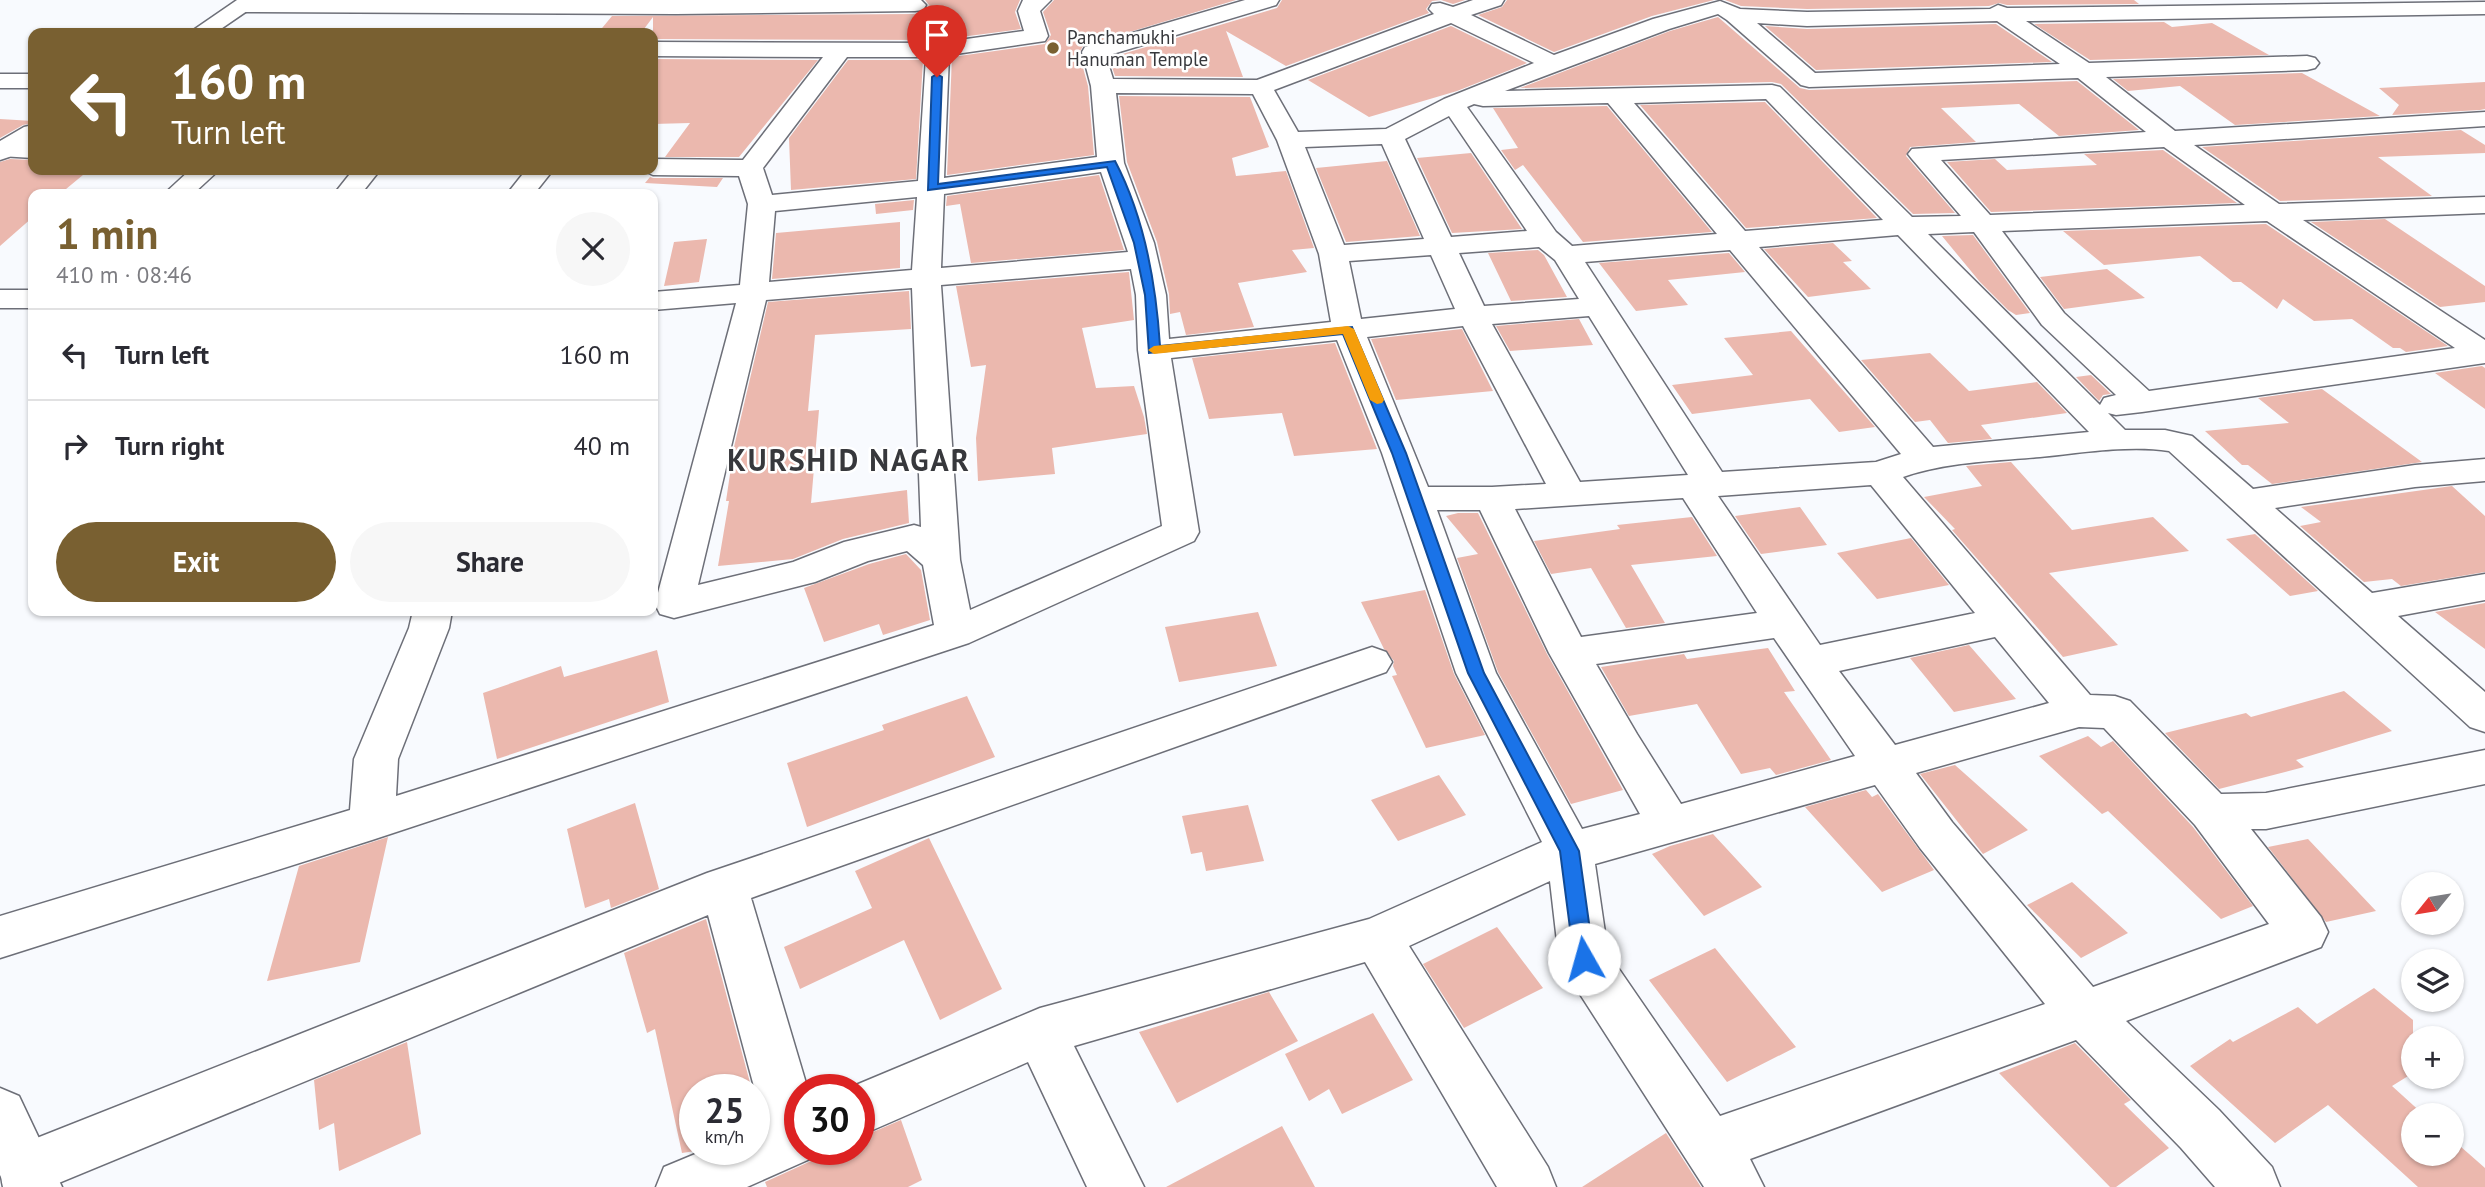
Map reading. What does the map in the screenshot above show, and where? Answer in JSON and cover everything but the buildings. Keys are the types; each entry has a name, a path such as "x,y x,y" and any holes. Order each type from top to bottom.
{"street":[{"path":"1037,36 1029,11 1032,3 1041,0"},
{"path":"658,50 938,50 1037,36 1077,45 1268,0"},
{"path":"1103,86 1261,87 1435,7 1493,0"},
{"path":"2247,0 2273,9"},
{"path":"208,28 248,3 916,2 894,51"},
{"path":"510,25 532,4"},
{"path":"658,33 679,4"},
{"path":"1735,15 1807,19 1992,7 2273,9 2391,4 2485,8"},
{"path":"1435,7 1553,63"},
{"path":"1290,140 1391,136 1457,102 1553,63 1661,24 1720,7 1735,15 1809,80 2307,63"},
{"path":"1992,7 2082,70 2167,137 2272,212 2485,354"},
{"path":"0,937 372,822 955,634 1181,532 1154,350 1151,295 1143,259 1111,163 1103,86 1077,45"},
{"path":"938,50 926,276 941,560 955,634"},
{"path":"750,168 839,52"},
{"path":"1521,76 1564,98"},
{"path":"0,81 28,81"},
{"path":"1261,87 1290,140 1333,254 1348,329 1415,498 1476,673 1570,851 1584,959 1736,1187"},
{"path":"1457,102 1772,92 2116,440"},
{"path":"1616,97 1924,459"},
{"path":"1457,102 1599,306 1711,483"},
{"path":"2142,402 2053,319 1982,223 1921,155 2167,137 2485,119"},
{"path":"2,151 28,135"},
{"path":"1391,136 1473,316 1570,495"},
{"path":"2,151 28,150"},
{"path":"762,204 932,188 1111,163"},
{"path":"658,167 750,168"},
{"path":"750,168 762,204 754,290 674,604 802,573 857,551 914,537 941,560"},
{"path":"183,189 200,175"},
{"path":"351,189 363,175"},
{"path":"524,189 536,175"},
{"path":"1333,254 1442,246 1556,246 1736,239 1907,226 2485,205"},
{"path":"658,300 754,290 1143,259"},
{"path":"0,299 28,299"},
{"path":"1154,350 1473,316 1599,306"},
{"path":"2087,408 2485,354"},
{"path":"1415,498 1492,499 1570,495 1881,473 1924,459 2116,440 2174,440 2247,501 2485,716"},
{"path":"2247,501 2414,476 2485,470"},
{"path":"1881,473 2079,711"},
{"path":"1711,483 1699,495 1810,662 1936,835 2084,1014 2200,1129 2252,1187"},
{"path":"1492,499 1569,653 1630,764 1671,825"},
{"path":"2365,608 2485,587"},
{"path":"372,822 376,759 429,628 431,616"},
{"path":"1810,662 2003,621"},
{"path":"1569,653 1784,623"},
{"path":"0,1114 29,1179 724,887 1372,662"},
{"path":"875,1103 1040,1032 1377,938 1570,851 2079,711 2115,712 2211,812 2304,932 2084,1014 1711,1146"},
{"path":"2211,812 2266,811 2485,767"},
{"path":"724,887 784,1092"},
{"path":"1377,938 1528,1187"},
{"path":"1040,1032 1116,1187"},
{"path":"702,1183 784,1143"}],"slow traffic":[{"path":"1154,350 1348,329 1377,400"}],"place":[{"name":"Panchamukhi Hanuman Temple","path":"1053,48"}],"district":[{"name":"KURSHID NAGAR","path":"849,459"}],"route":[{"path":"937,77 932,188 1111,163 1140,243 1151,295 1154,350 1348,329 1399,453 1476,673 1570,851 1584,959"}]}
